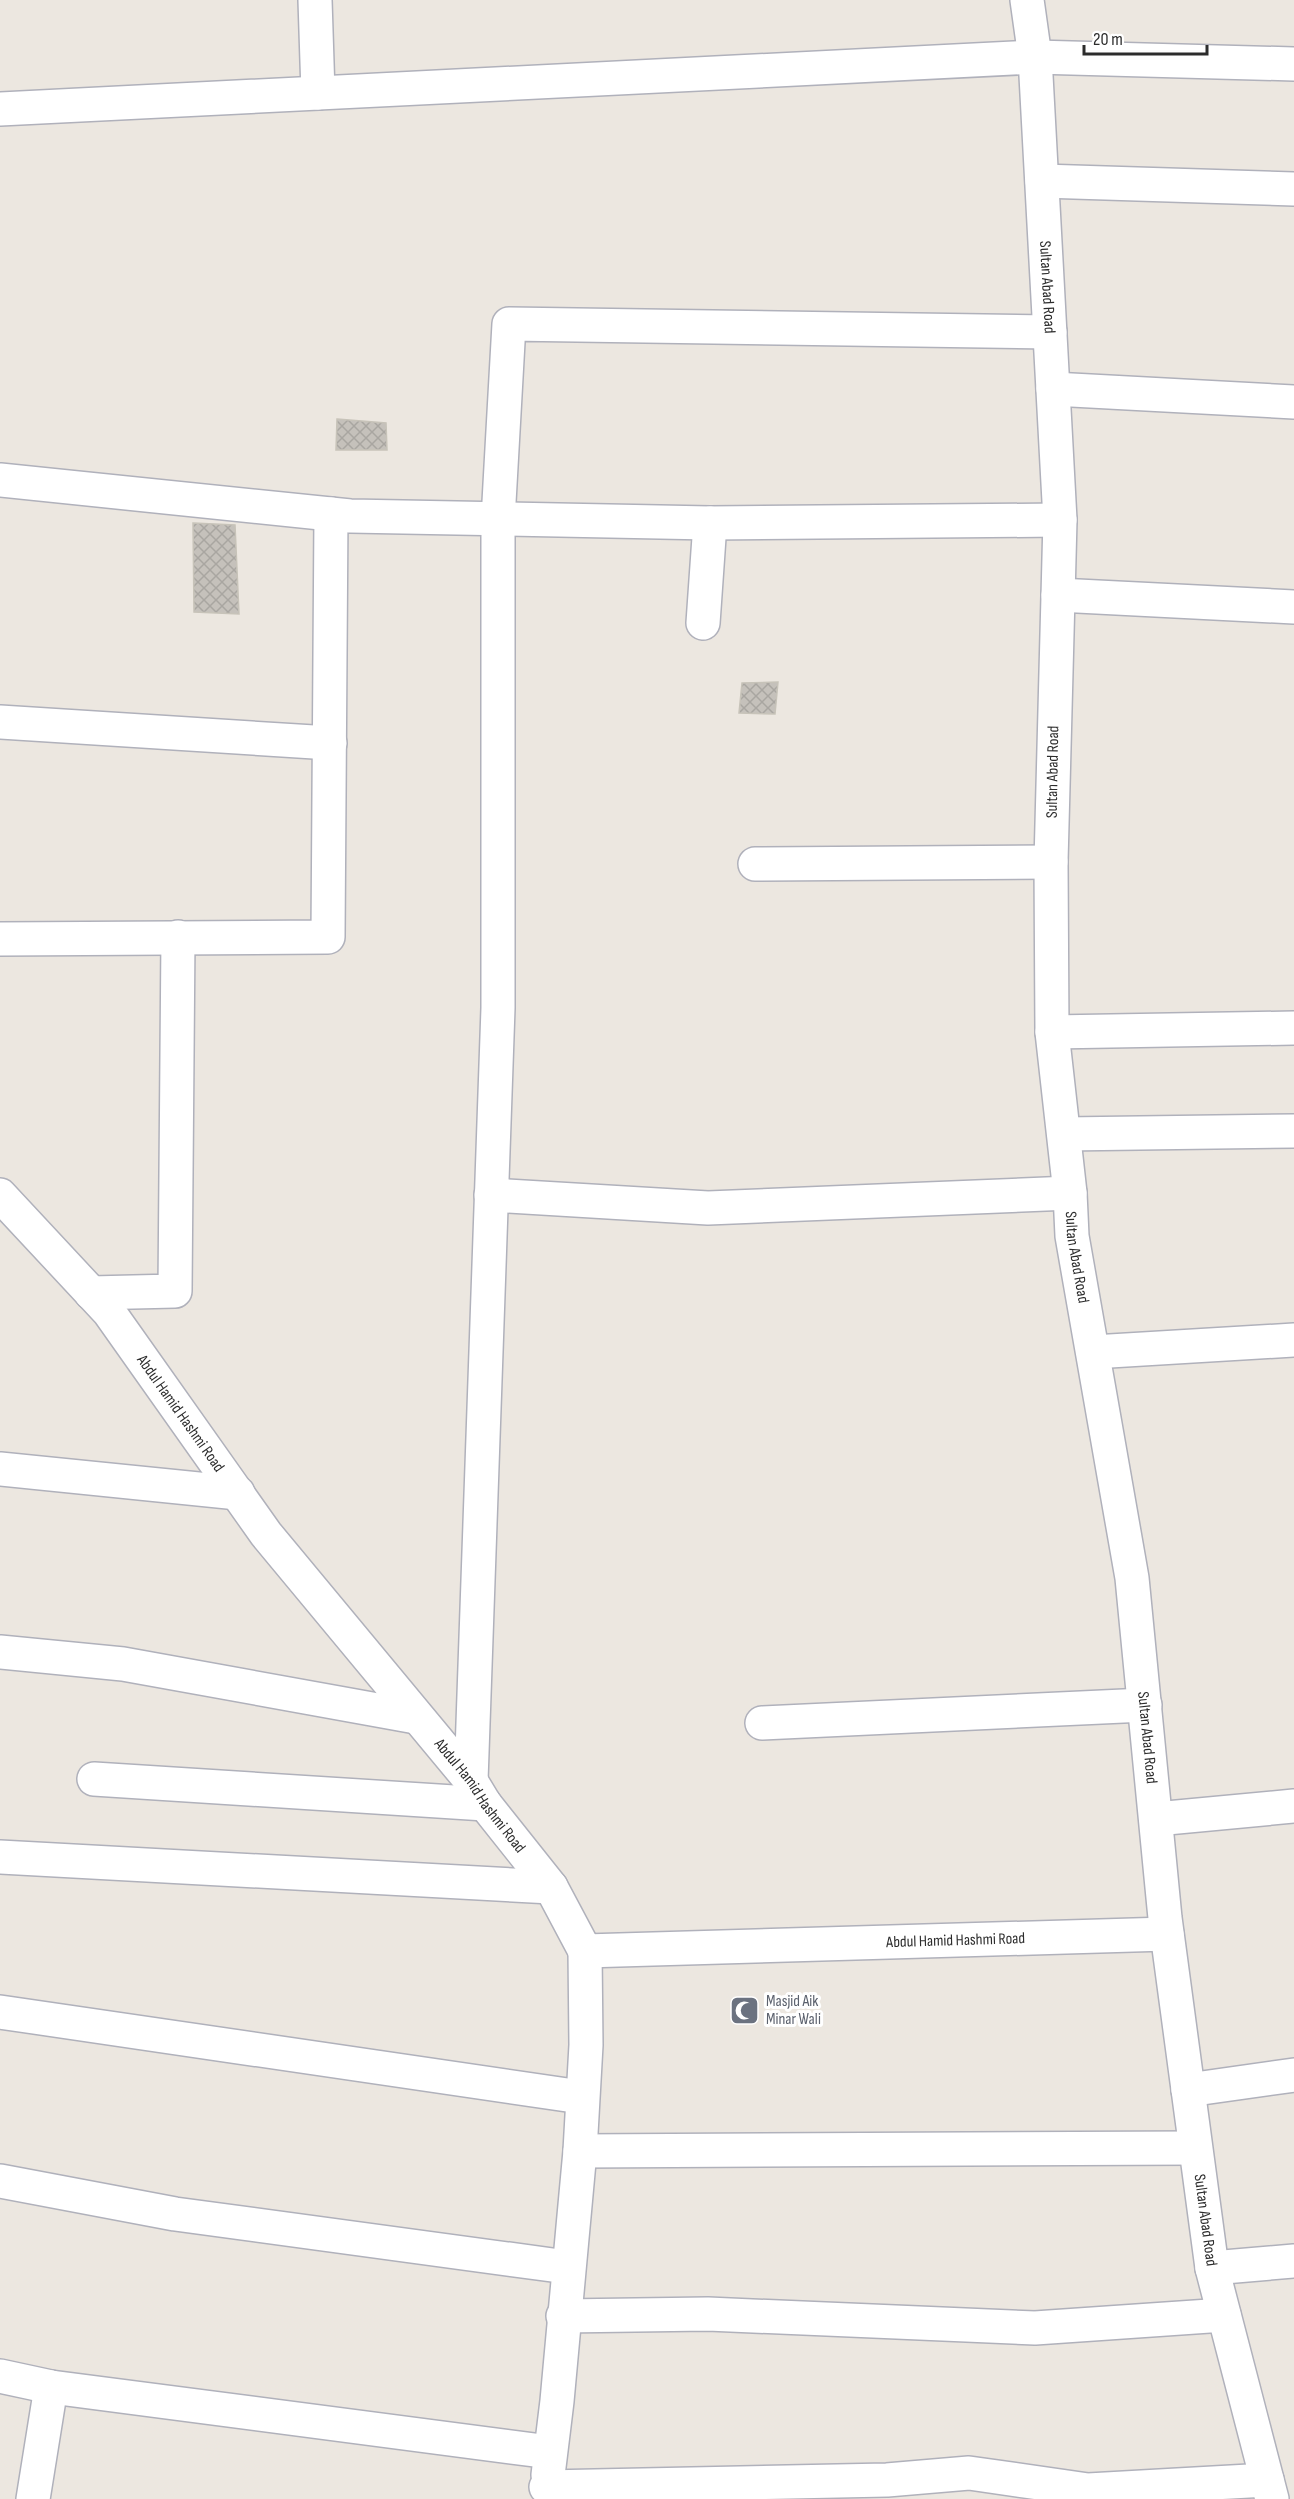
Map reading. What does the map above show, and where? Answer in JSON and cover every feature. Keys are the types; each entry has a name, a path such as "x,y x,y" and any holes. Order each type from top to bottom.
{"street":[{"path":"315,0 318,93"},
{"name":"Sultan Abad Road","path":"1027,0 1035,57 1060,520 1051,862 1052,1032 1070,1193 1072,1236 1132,1578 1167,1934 1212,2268 1270,2490"},
{"path":"0,108 1035,57 1294,63"},
{"path":"1042,181 1294,189"},
{"path":"94,1779 478,1793 498,1008 498,520 509,324 1050,332"},
{"path":"1053,389 1294,402"},
{"path":"0,480 332,514 498,520 710,523 1060,520"},
{"path":"0,939 328,937 332,514"},
{"path":"703,623 710,523"},
{"path":"1058,595 1294,608"},
{"path":"0,722 330,743"},
{"path":"754,864 1051,862"},
{"path":"91,1293 175,1291 178,937"},
{"path":"1052,1032 1294,1028"},
{"path":"1064,1134 1294,1131"},
{"path":"492,1196 708,1208 1070,1193"},
{"name":"Abdul Hamid Hashmi Road","path":"0,1195 109,1312 266,1534 478,1793 551,1887 585,1951 1167,1934"},
{"path":"1093,1352 1294,1340"},
{"path":"0,1469 238,1493"},
{"path":"0,1652 123,1664 416,1718"},
{"path":"762,1723 1145,1705"},
{"path":"1156,1819 1294,1806"},
{"path":"0,1857 551,1887"},
{"path":"585,1951 586,2045 581,2097 580,2151 567,2267 557,2400 545,2493 888,2480 969,2473 1088,2490 1270,2490"},
{"path":"0,2012 581,2097"},
{"path":"1188,2090 1294,2075"},
{"path":"580,2151 1196,2148"},
{"path":"0,2181 176,2214 567,2267"},
{"path":"1212,2268 1294,2261"},
{"path":"563,2316 708,2314 1035,2328 1224,2315"},
{"path":"0,2376 51,2387 550,2452"},
{"path":"33,2499 51,2387"}],"building":[{"path":"337,419 386,423 387,450 336,450"},
{"path":"193,523 235,525 239,614 194,612"},
{"path":"778,682 775,714 739,713 742,683"}],"place":[{"name":"Masjid Aik Minar Wali","path":"745,2010"}]}
